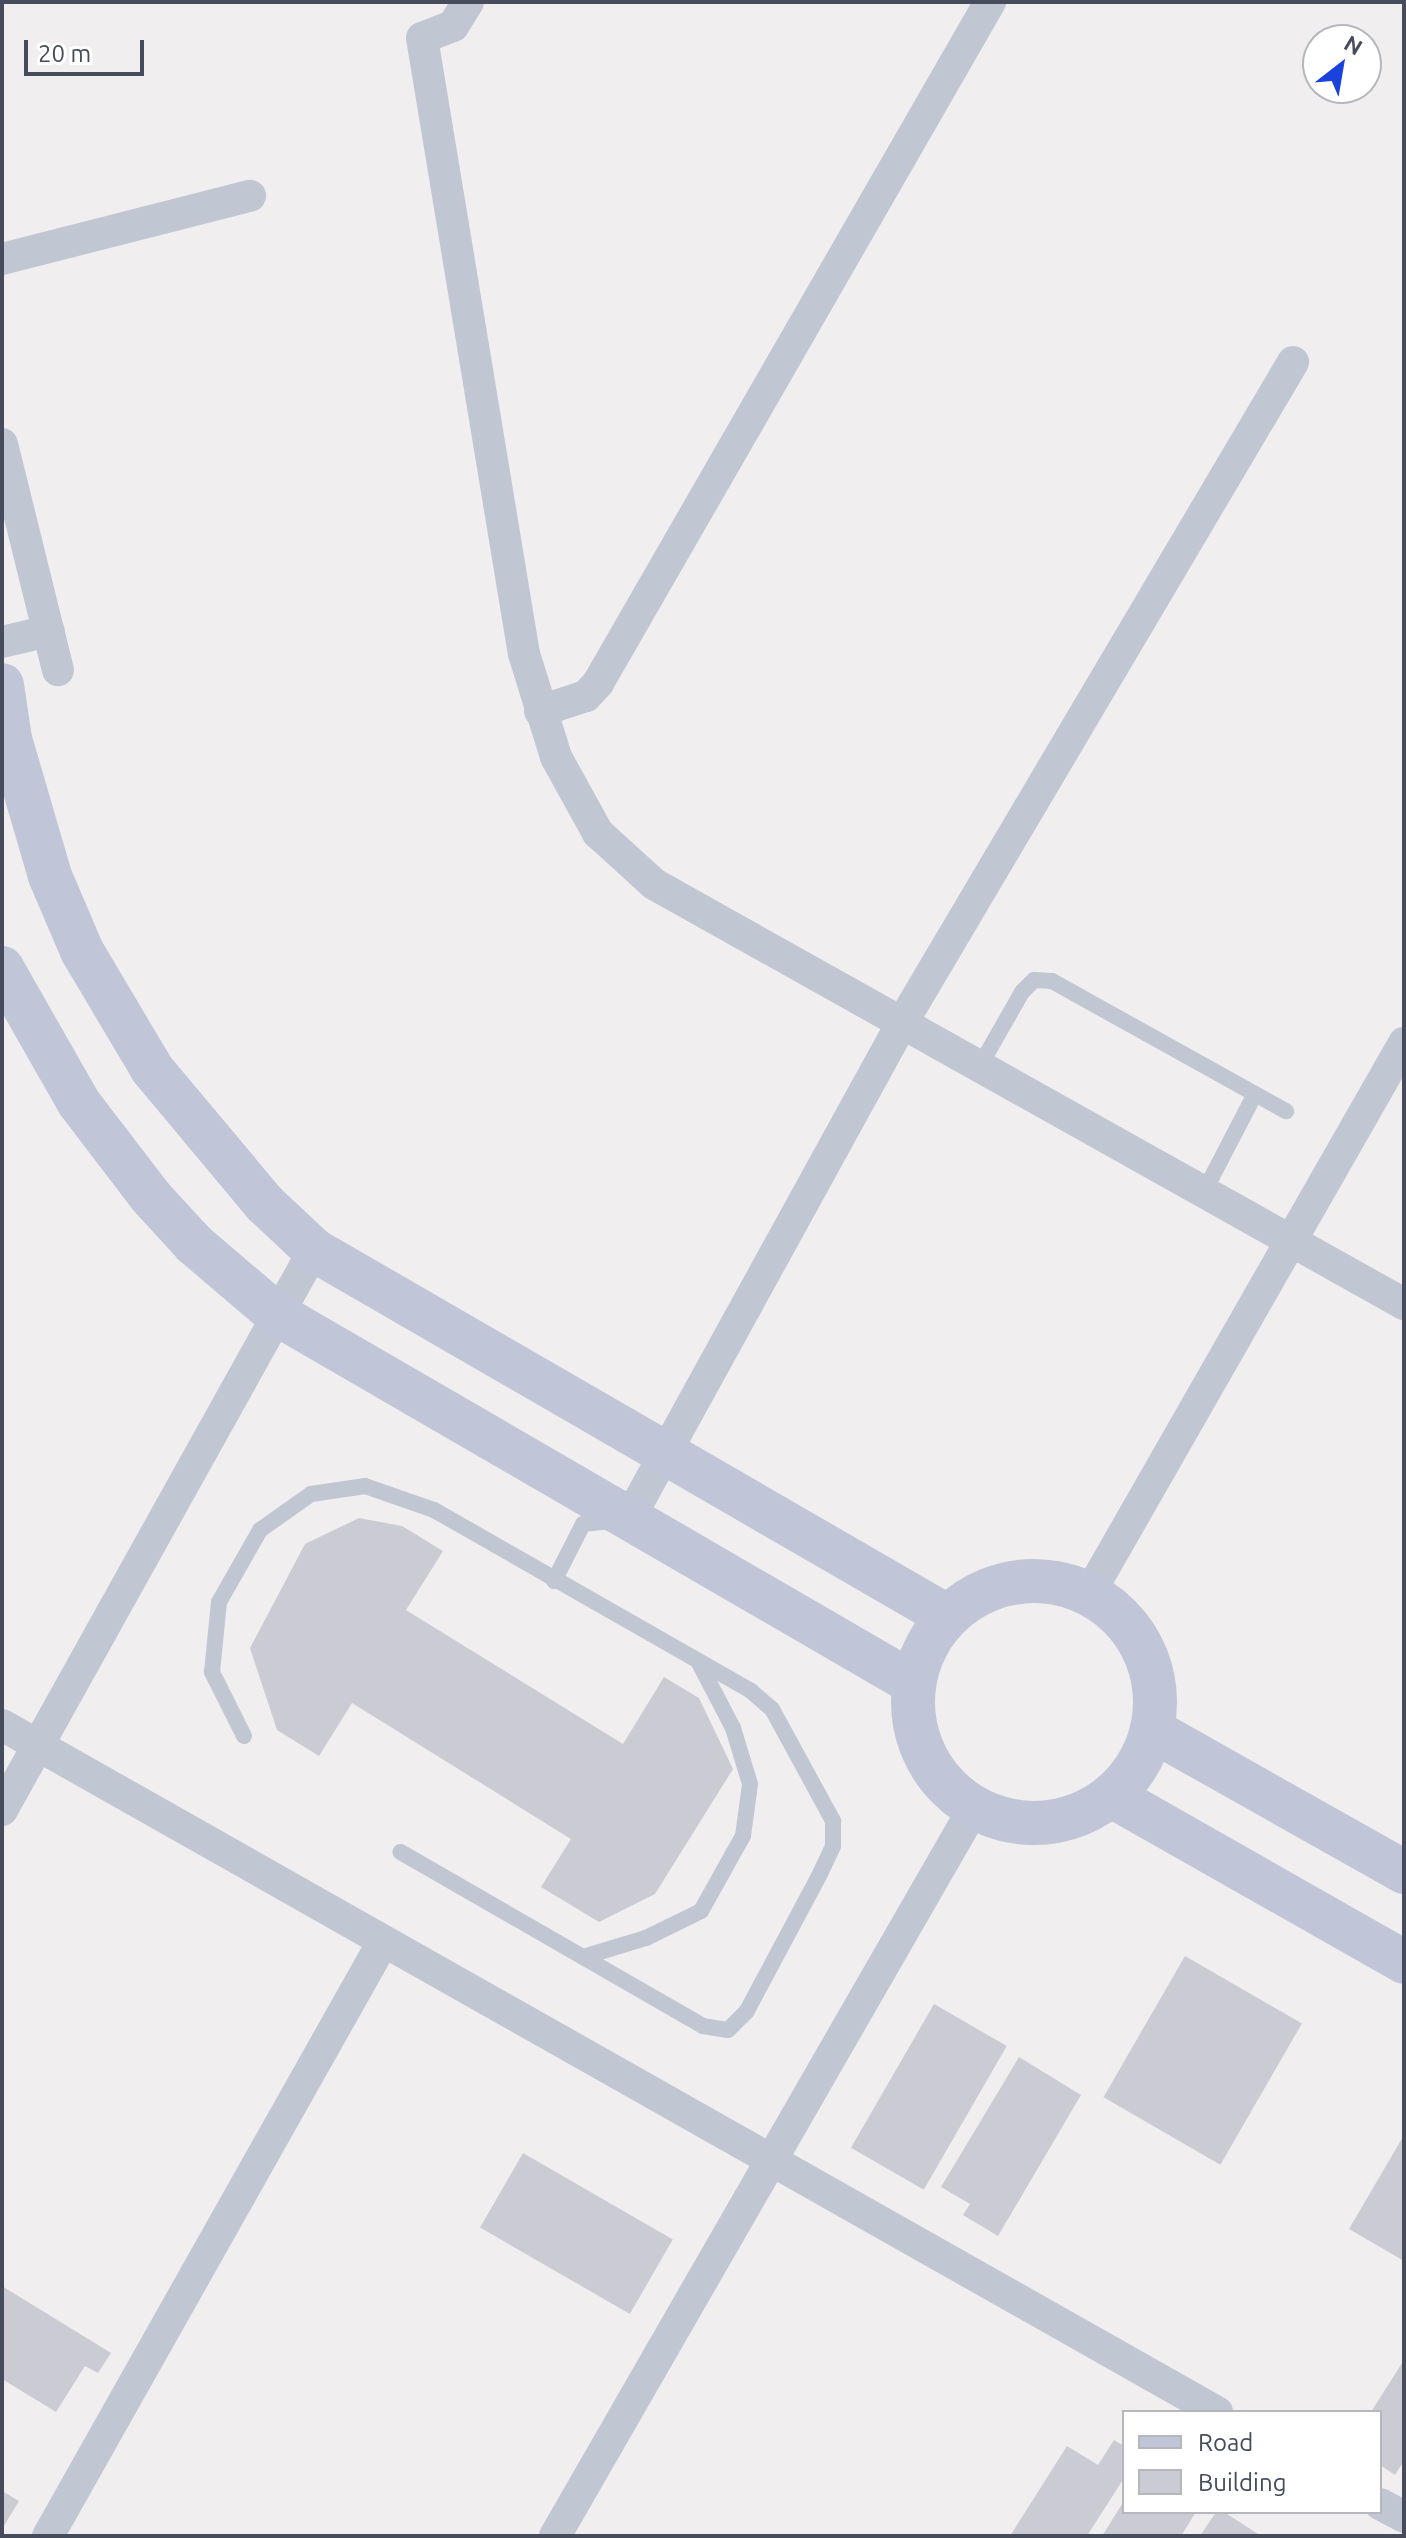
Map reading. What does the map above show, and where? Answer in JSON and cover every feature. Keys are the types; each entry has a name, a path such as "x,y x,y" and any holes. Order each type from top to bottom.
{"main road":[{"path":"2,685 10,739 50,876 121,1023 204,1134 314,1250 947,1616"},
{"path":"2,968 79,1103 150,1196 194,1244 275,1313 913,1683"},
{"path":"1014,1582 1053,1583 1089,1594 1115,1613 1136,1637 1150,1667 1155,1698 1152,1730 1130,1777 1112,1796 1080,1815 1045,1823 1008,1821 974,1808 945,1785 924,1755 913,1720 913,1683 931,1636 947,1616 978,1594 1014,1582"},
{"path":"1152,1730 1404,1872"},
{"path":"1112,1796 1404,1962"}],"street":[{"path":"468,2 453,26 422,38 524,654 540,711 575,798 622,857 654,884 981,1064 1404,1304"},
{"path":"540,711 586,696 598,683 990,2"},
{"path":"2,259 250,196"},
{"path":"629,1519 902,1023 1293,362"},
{"path":"2,444 58,670"},
{"path":"2,642 49,631"},
{"path":"1089,1594 1288,1239 1404,1043"},
{"path":"2,1810 275,1313 314,1250"},
{"path":"2,1725 1213,2410"},
{"path":"555,2536 974,1808"},
{"path":"48,2536 383,1942"},
{"path":"1382,2505 1404,2517"}],"lane":[{"path":"981,1064 1022,992 1034,980 1052,981 1286,1111"},
{"path":"1205,1190 1255,1094"},
{"path":"244,1736 212,1672 219,1602 260,1530 311,1494 365,1486 434,1510 554,1581 697,1659 772,1709 833,1821 833,1846 747,2011 728,2030 703,2026 401,1852"},
{"path":"554,1581 583,1524 629,1519"},
{"path":"583,1957 646,1938 701,1911 743,1836 750,1784 733,1728 697,1659"}],"building":[{"path":"359,1518 402,1526 443,1551 406,1610 623,1744 664,1677 699,1698 733,1769 655,1894 599,1922 541,1887 571,1839 352,1703 319,1756 277,1730 250,1648 305,1544"},
{"path":"1185,1956 1302,2023 1220,2165 1104,2097"},
{"path":"934,2004 1007,2046 924,2190 851,2148"},
{"path":"1019,2057 1081,2095 998,2236 963,2215 970,2204 941,2187"},
{"path":"1404,2135 1404,2261 1349,2229"},
{"path":"523,2153 673,2240 630,2314 480,2227"},
{"path":"2,2286 111,2353 98,2373 85,2366 56,2412 2,2379"},
{"path":"1404,2360 1404,2461 1395,2475 1382,2466 1382,2410 1372,2410"},
{"path":"1114,2440 1122,2445 1122,2481 1087,2536 1010,2536 1067,2446 1098,2465"},
{"path":"2,2491 19,2501 2,2529"},
{"path":"1122,2504 1122,2514 1195,2514 1181,2536 1102,2536"},
{"path":"1215,2514 1227,2514 1261,2536 1200,2536"}]}
